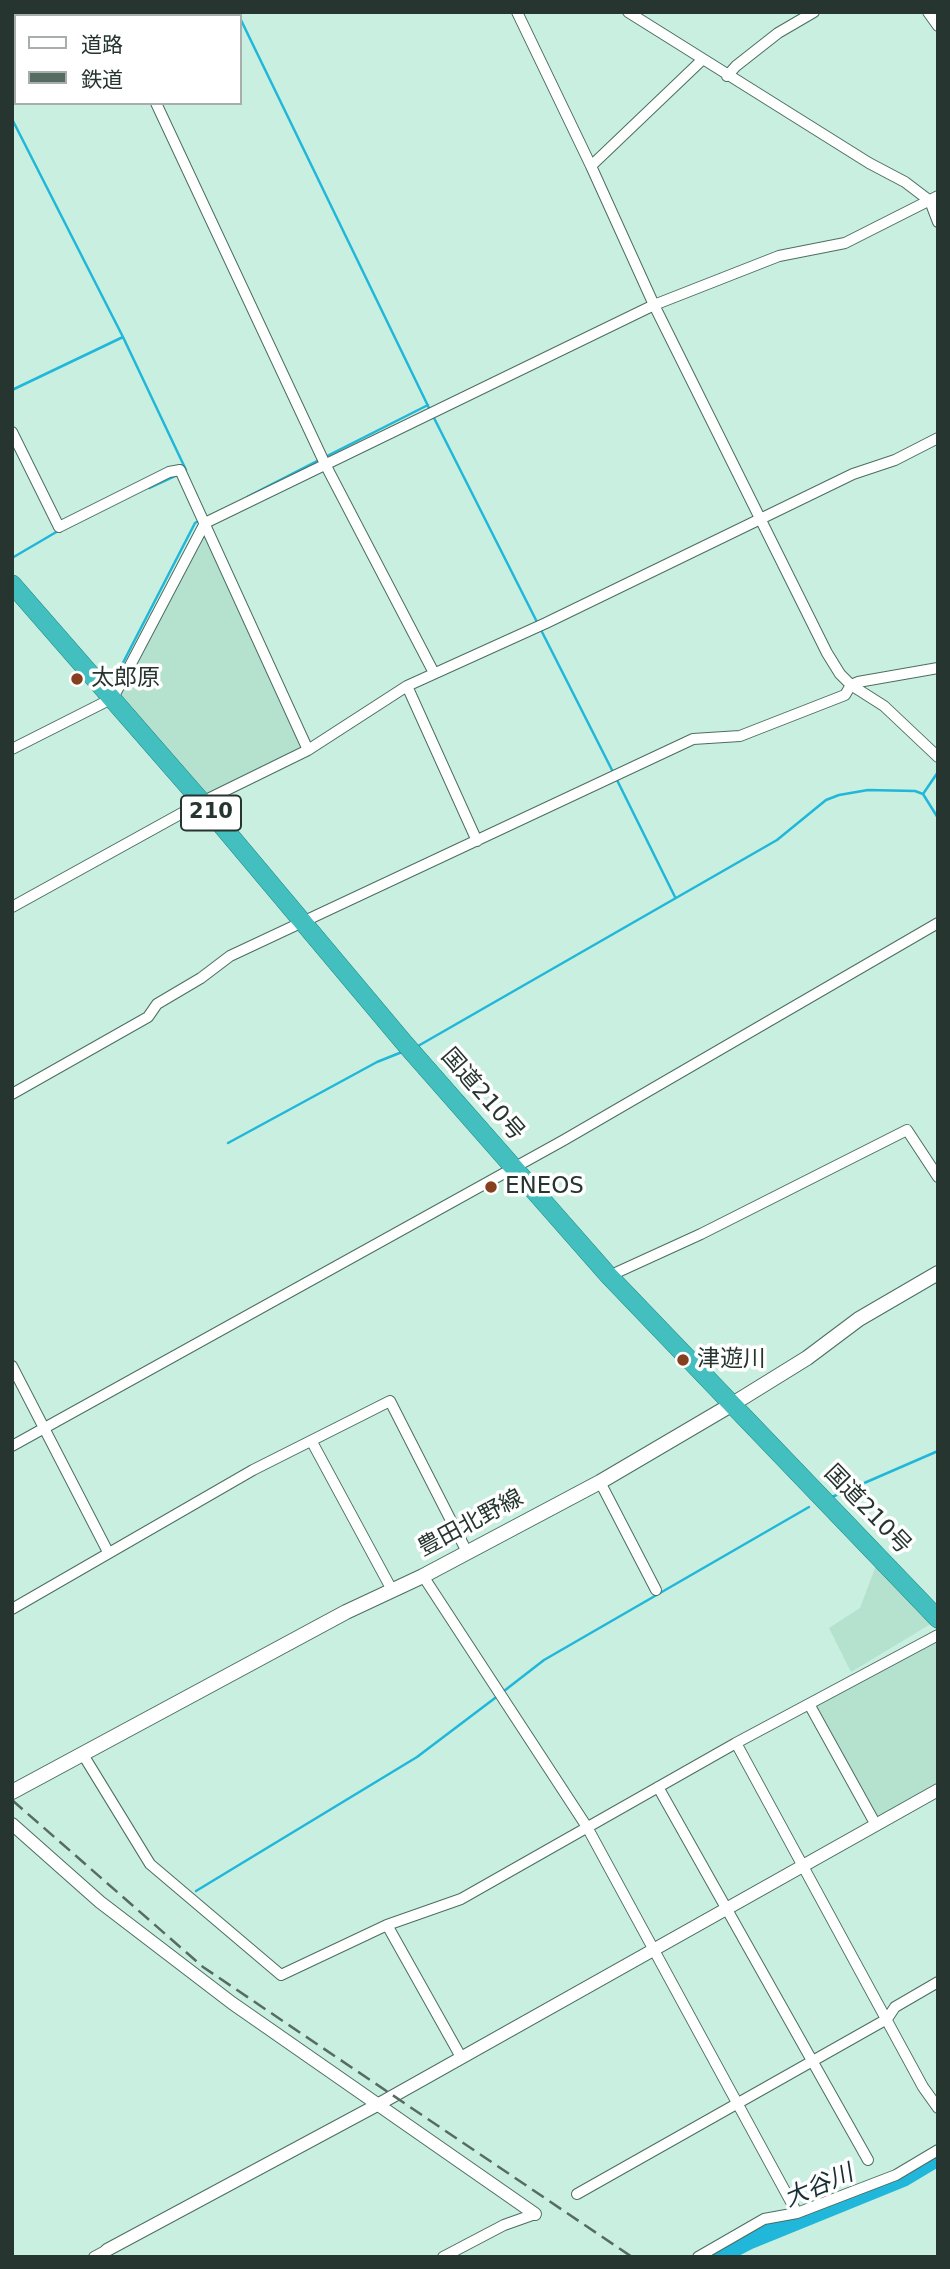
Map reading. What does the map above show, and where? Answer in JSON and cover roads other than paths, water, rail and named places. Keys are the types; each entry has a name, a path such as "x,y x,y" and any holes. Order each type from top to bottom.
{"highway":[{"name":"国道210号","path":"12,584 113,698 412,1051 609,1276 938,1619"}],"main road":[{"name":"豊田北野線","path":"12,1792 600,1482 731,1405 807,1358 859,1319 938,1273"}],"street":[{"path":"517,12 654,305 827,653 840,674 851,685 884,706 938,757"},
{"path":"628,12 869,163 934,198"},
{"path":"727,76 778,33 814,12"},
{"path":"928,12 938,26"},
{"path":"591,166 702,60"},
{"path":"157,105 325,464 434,673"},
{"path":"934,198 938,222"},
{"path":"12,749 113,698 205,523 654,305 779,256 845,243 934,198"},
{"path":"12,432 58,527 169,472 180,470 308,750"},
{"path":"12,907 202,802 308,750 407,686 546,623 853,474 895,460 938,438"},
{"path":"12,1094 148,1017 157,1004 201,978 230,956 693,739 740,736 845,695 851,685 938,668"},
{"path":"407,686 477,841"},
{"path":"12,1446 513,1168 938,923"},
{"path":"609,1276 701,1234 907,1130 938,1177"},
{"path":"12,1366 108,1552"},
{"path":"12,1609 253,1470 390,1401 467,1552"},
{"path":"312,1442 392,1590"},
{"path":"600,1482 656,1590"},
{"path":"423,1576 587,1827 797,2213"},
{"path":"82,1753 150,1864 281,1975 387,1925 461,1899 657,1787 938,1635"},
{"path":"809,1704 876,1825"},
{"path":"736,1744 938,2108"},
{"path":"657,1787 868,2160"},
{"path":"94,2257 379,2104 938,1790"},
{"path":"12,1824 100,1902 210,1986 535,2214"},
{"path":"387,1925 461,2057"},
{"path":"577,2194 887,2019 895,2007 938,1982"},
{"path":"698,2257 764,2220 797,2213 896,2175 938,2150"},
{"path":"443,2257 504,2225 535,2214"}],"waterway":[{"path":"84,14 88,12"},
{"path":"242,22 430,410"},
{"path":"12,119 123,337 12,390"},
{"path":"123,337 186,470 184,471"},
{"path":"325,457 428,405"},
{"path":"433,416 537,622"},
{"path":"247,497 319,460"},
{"path":"149,488 175,476"},
{"path":"111,686 195,523 200,520"},
{"path":"12,558 58,531"},
{"path":"540,628 613,772"},
{"path":"923,794 938,772"},
{"path":"616,778 675,897"},
{"path":"418,1046 777,840 826,800 868,790 915,791 923,794 938,818"},
{"path":"228,1143 377,1062 402,1052"},
{"path":"832,1497 938,1451"},
{"path":"504,1691 544,1660 809,1507"},
{"path":"196,1891 417,1757 499,1695"},
{"name":"大谷川","path":"717,2257 748,2241 903,2178 938,2157"}],"railway":[{"path":"12,1800 203,1967 632,2257"}],"place":[{"name":"太郎原","path":"77,679"},
{"name":"ENEOS","path":"491,1187"},
{"name":"津遊川","path":"683,1360"}]}
